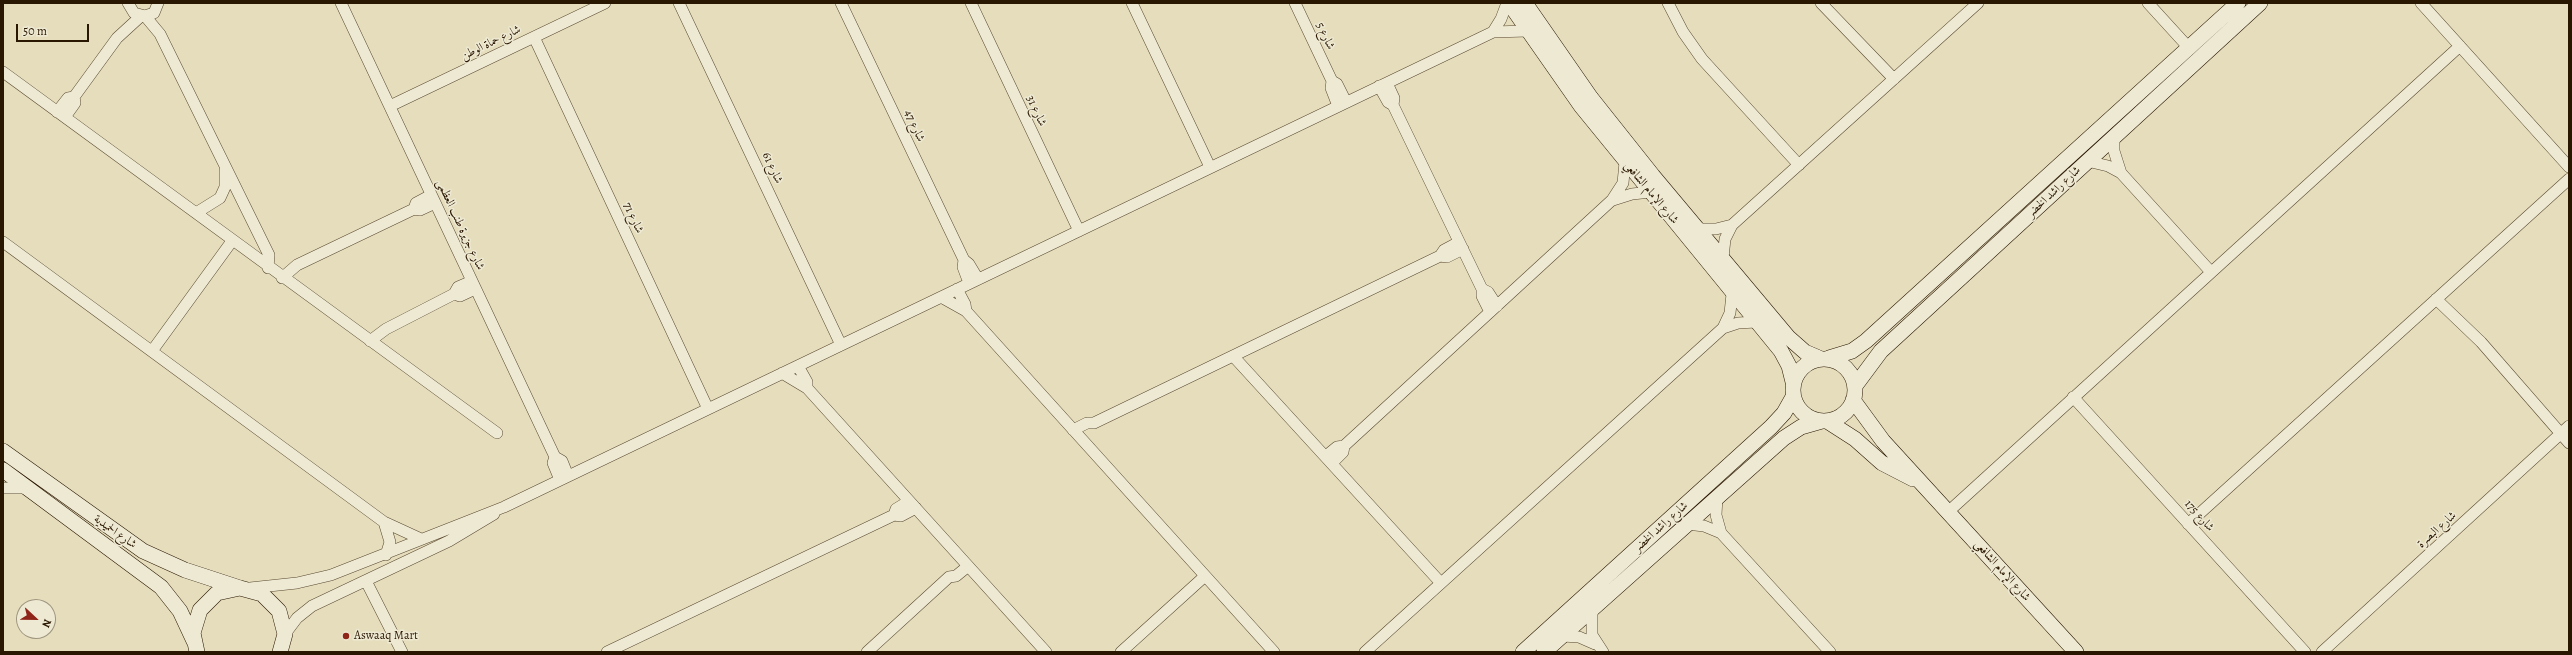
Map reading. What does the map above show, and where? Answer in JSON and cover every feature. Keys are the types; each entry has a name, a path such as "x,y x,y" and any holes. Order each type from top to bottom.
{"street":[{"name":"شارع جزيرة طنب العظمى","path":"340,3 390,106 555,458 553,463 564,478"},
{"name":"شارع حماة الوطن","path":"390,106 605,3"},
{"name":"شارع 61","path":"679,3 841,345"},
{"name":"شارع 47","path":"841,3 964,260 969,264 973,281"},
{"name":"شارع 31","path":"970,3 1079,231"},
{"path":"1132,3 1210,167"},
{"name":"شارع 5","path":"1295,3 1332,81 1337,84 1342,104"},
{"path":"1493,32 1508,3"},
{"name":"شارع الإمام الشافعي","path":"1508,3 1581,106 1785,358 1793,389"},
{"name":"شارع الإمام الشافعي","path":"1525,3 1591,98 1653,176 1793,342 1824,358"},
{"path":"1668,3 1683,32 1702,59 1799,165"},
{"path":"1821,3 1894,79"},
{"path":"1723,258 1725,239 1732,225 1978,3"},
{"path":"2148,3 2189,48"},
{"name":"شارع راشد الخضر","path":"1824,358 1849,352 1866,341 2238,3"},
{"name":"شارع راشد الخضر","path":"1854,393 1881,351 2260,3"},
{"path":"2422,3 2569,167"},
{"path":"129,5 134,13 143,16 160,34 269,255 268,268"},
{"path":"117,38 129,5"},
{"path":"61,114 74,105 74,97 117,38 158,5"},
{"path":"158,5 160,34"},
{"path":"196,649 194,625 204,603 217,593 244,588 313,580 386,555 421,539 504,507 1493,32 1527,31"},
{"name":"شارع 71","path":"534,37 708,409"},
{"path":"1948,512 2460,46"},
{"path":"3,72 268,268 497,433"},
{"path":"1383,85 1394,98 1394,105 1482,289 1488,292 1494,309"},
{"path":"2114,136 2114,152 2120,173"},
{"path":"1329,460 1343,452 1344,446 1612,200 1623,183 1625,162"},
{"path":"2087,162 2108,166 2120,173 2211,272"},
{"path":"196,214 216,203 223,193 226,181 225,166"},
{"path":"2188,524 2569,179"},
{"path":"1612,200 1632,194 1651,192"},
{"path":"282,278 297,265 414,209 416,203 433,199"},
{"path":"1699,229 1716,229 1732,225"},
{"path":"152,351 232,241"},
{"path":"3,242 384,522 421,539"},
{"path":"1076,433 1087,423 1094,423 1234,357 1440,256 1448,256 1461,246"},
{"path":"370,341 386,329 454,294 458,288 474,285"},
{"path":"957,289 965,304 966,311"},
{"path":"1365,652 1440,582 1723,328 1730,313 1732,294"},
{"path":"941,297 966,311 1274,652"},
{"path":"2439,297 2528,395 2566,431 2569,442"},
{"path":"1723,328 1738,323 1756,322"},
{"path":"1234,357 1440,582"},
{"path":"1824,358 1847,368 1854,393 1840,416 1824,421 1804,413 1793,389 1803,366 1824,358"},
{"path":"798,366 807,382 808,388"},
{"path":"782,373 808,388 964,564 1046,652"},
{"name":"شارع راشد الخضر","path":"1523,652 1771,427 1784,413 1793,389"},
{"name":"شارع الإمام الشافعي","path":"1854,393 1874,431 2076,652"},
{"name":"شارع 175","path":"2073,398 2305,652"},
{"name":"شارع الإمام الشافعي","path":"1824,421 1855,439 1882,463 1927,489"},
{"name":"شارع راشد الخضر","path":"1544,652 1788,435 1802,427 1824,421"},
{"name":"شارع البصرة","path":"2322,652 2566,431"},
{"name":"شارع الحميدية","path":"3,451 143,551 186,570 262,594 274,604 282,618 285,645"},
{"name":"شارع الحميدية","path":"3,470 161,587 180,611 196,649"},
{"path":"3,488 27,488"},
{"path":"1718,497 1716,515 1720,533"},
{"path":"607,652 894,516 896,509 912,504"},
{"path":"285,645 297,618 312,606 463,533 504,507"},
{"path":"384,522 390,542 386,555"},
{"path":"1687,524 1704,526 1720,533 1830,652"},
{"path":"867,652 949,577 956,576 964,564"},
{"path":"1121,652 1205,576"},
{"path":"366,581 402,652"},
{"path":"1592,608 1590,626 1596,644 1603,652"},
{"path":"1562,636 1579,637 1596,644"}],"place":[{"name":"Aswaaq Mart","path":"346,636"}]}
